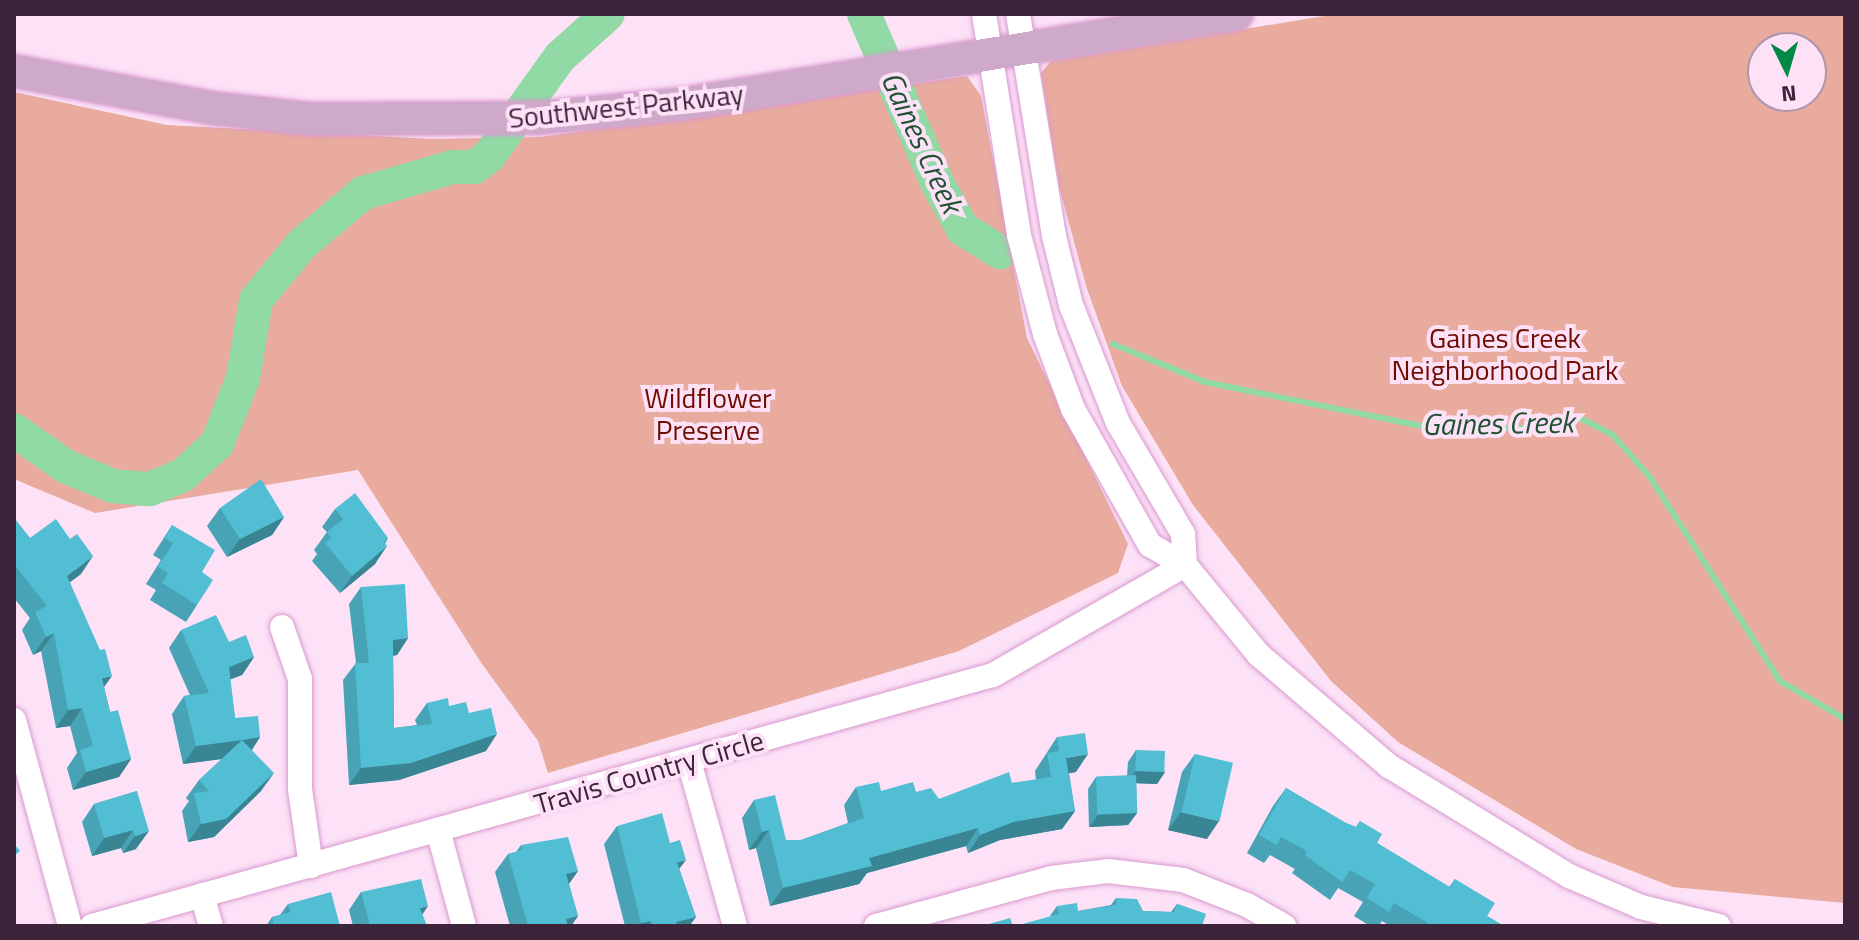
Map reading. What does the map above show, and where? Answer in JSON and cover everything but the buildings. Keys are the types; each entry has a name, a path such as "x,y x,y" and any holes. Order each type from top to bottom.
{"main road":[{"name":"Southwest Parkway","path":"14,71 211,108 310,119 441,121 538,118 683,104 1237,14"}],"street":[{"path":"984,14 1019,235 1045,334 1073,409 1150,545 1185,565 1259,655 1389,766 1569,876 1641,907 1719,926"},
{"path":"1018,14 1054,236 1071,305 1118,423 1183,534 1185,565"},
{"name":"Travis Country Circle","path":"92,926 993,675 1185,565"},
{"path":"282,627 300,679 300,789 311,866"},
{"path":"14,720 70,926"},
{"path":"689,761 735,926"},
{"path":"438,830 464,926"},
{"path":"876,926 1051,878 1108,871 1183,880 1247,905 1284,926"},
{"path":"202,895 211,926"}],"green space":[{"name":"Gaines Creek Neighborhood Park","path":"1336,14 1845,14 1845,903 1673,887 1576,849 1398,742 1331,681 1193,505 1122,386 1086,286 1059,186 1041,73 1051,61"},
{"name":"Wildflower Preserve","path":"967,76 981,96 1027,338 1128,544 1118,573 959,651 548,773 538,741 480,661 358,470 95,513 14,479 14,92 167,125 431,139 540,137"}],"waterway":[{"name":"Gaines Creek","path":"14,430 65,466 113,486 150,489 183,475 217,444 243,378 256,300 302,244 363,193 453,167 475,167 489,156 560,57 608,14"},
{"name":"Gaines Creek","path":"864,14 937,183 963,229 1000,252"},
{"name":"Gaines Creek","path":"1113,344 1205,382 1431,428 1522,428 1578,417 1612,434 1650,477 1780,681 1845,719"}]}
